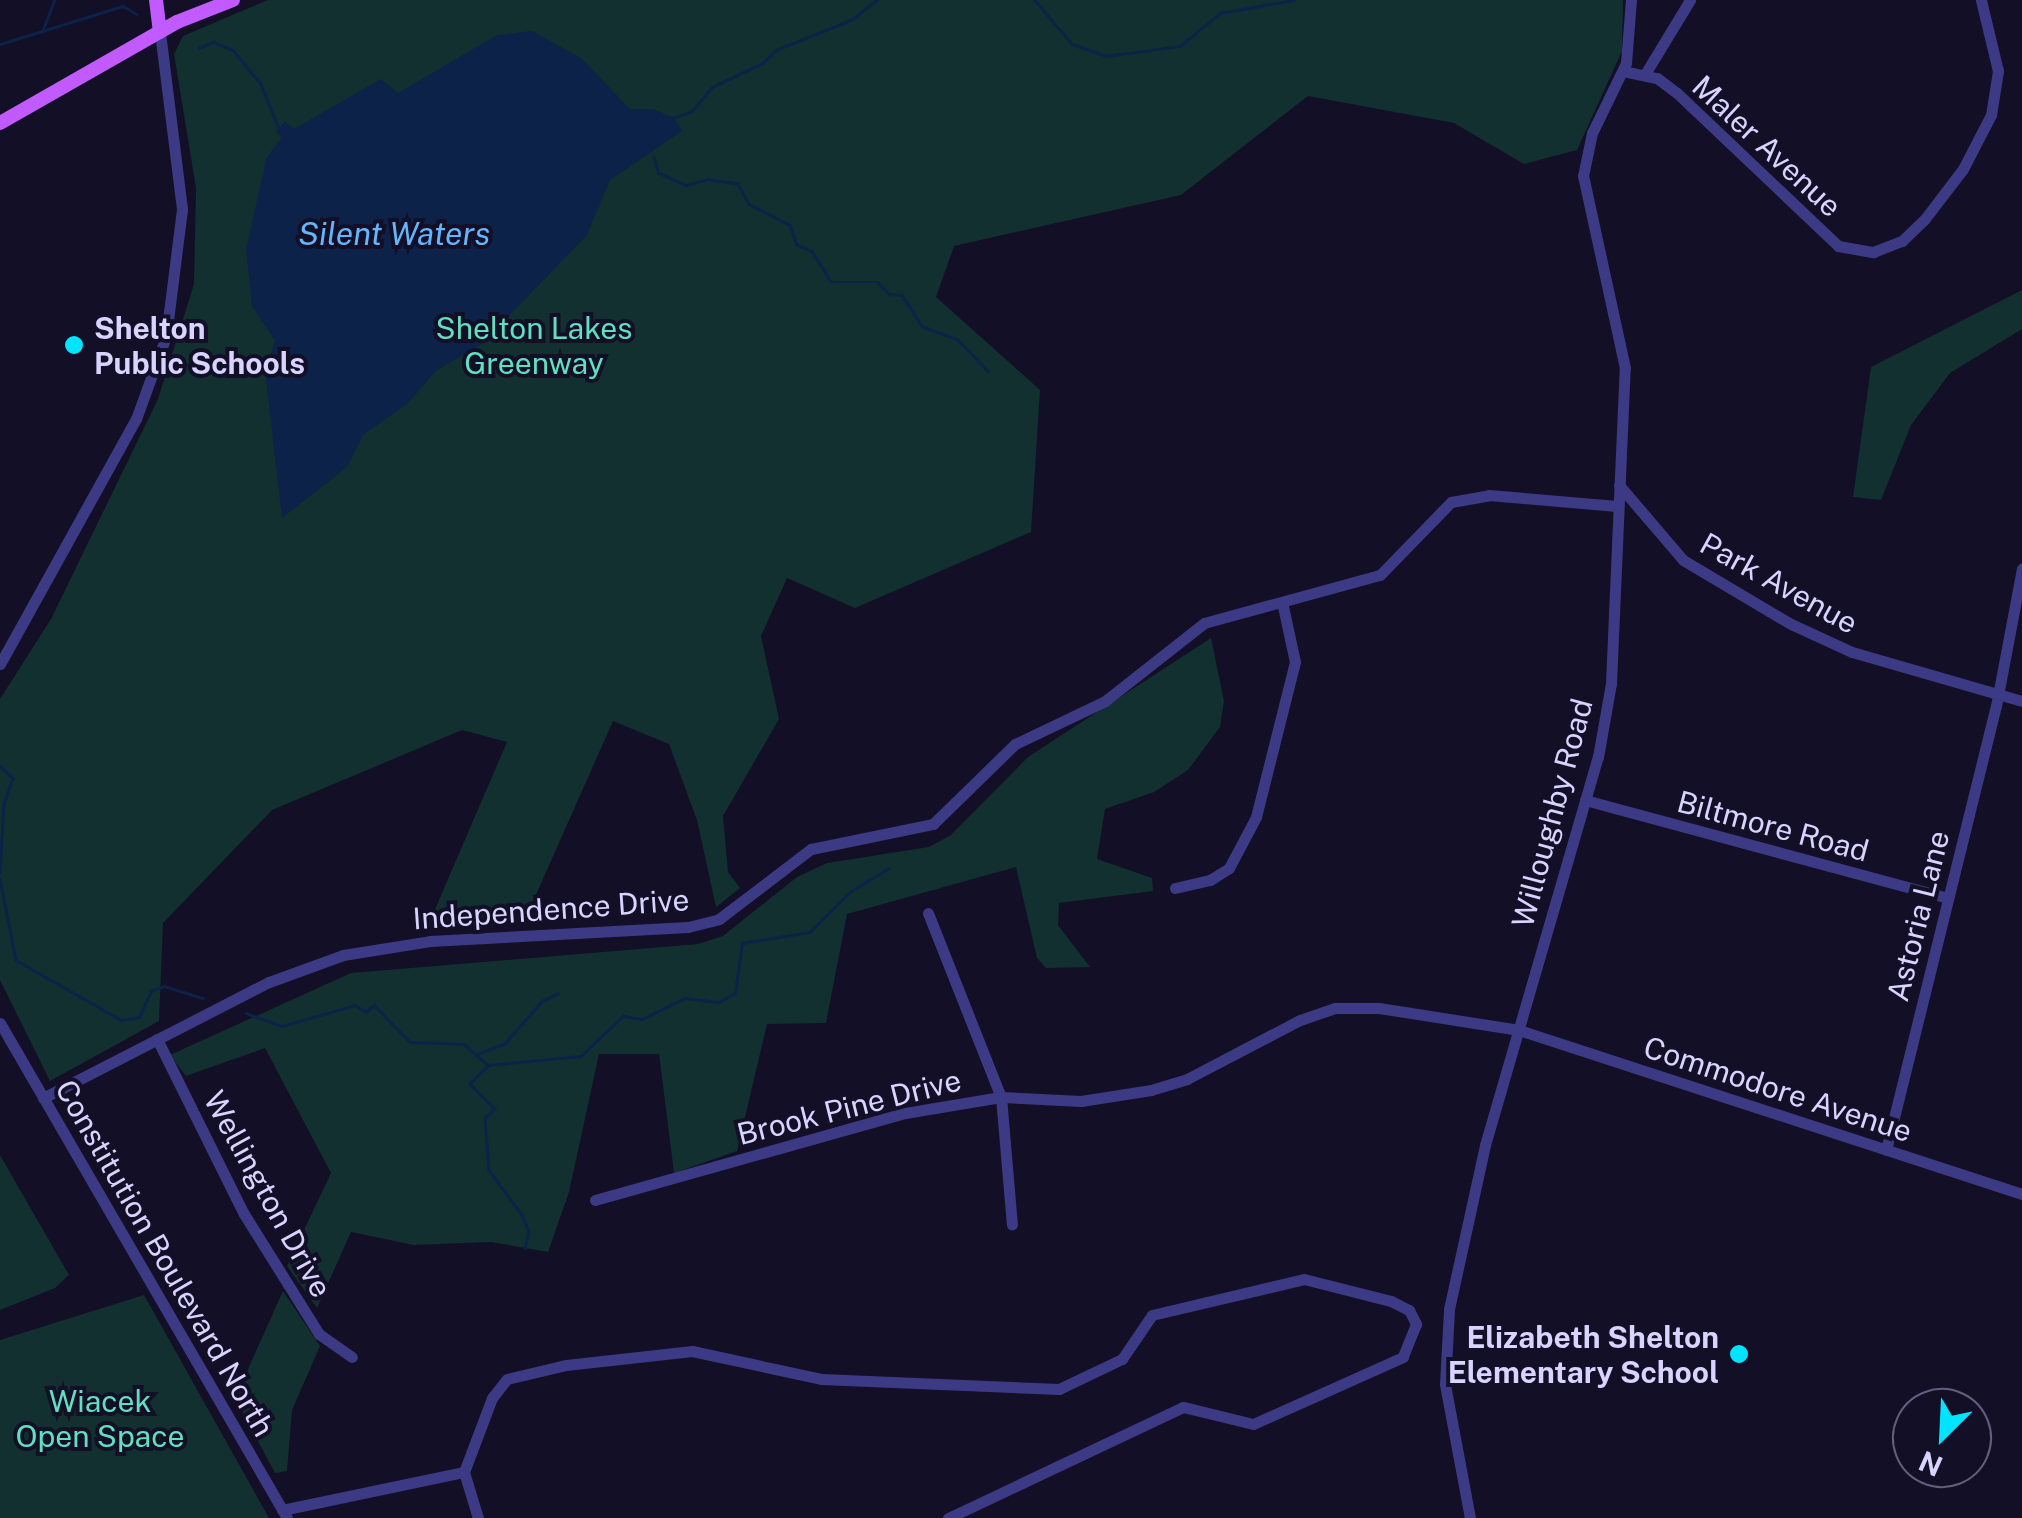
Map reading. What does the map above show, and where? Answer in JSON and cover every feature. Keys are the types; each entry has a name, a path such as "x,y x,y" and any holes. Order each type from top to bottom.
{"main road":[{"path":"156,0 160,32"},
{"path":"0,123 160,32 233,0"}],"street":[{"name":"Willoughby Road","path":"1470,1518 1448,1409 1445,1335 1484,1145 1585,800 1610,698 1625,368 1583,176 1592,132 1624,71 1631,0"},
{"path":"1646,74 1690,0"},
{"name":"Maler Avenue","path":"1624,71 1646,74 1705,118 1838,246 1872,252 1902,241 1924,220 1963,170 1991,114 1998,71 1981,0"},
{"path":"0,664 136,419 166,336 182,208 160,32"},
{"name":"Park Avenue","path":"1619,485 1696,569 1807,633 1884,663 2022,701"},
{"name":"Independence Drive","path":"43,1098 268,982 366,950 719,919 811,849 933,824 1015,744 1104,701 1178,637 1222,616 1380,575 1427,521 1461,498 1616,511"},
{"path":"1616,511 1644,516"},
{"name":"Astoria Lane","path":"1886,1150 1998,695 2022,568"},
{"path":"1175,888 1210,880 1229,868 1256,817 1295,662 1282,602"},
{"name":"Biltmore Road","path":"1585,800 1948,898"},
{"path":"928,913 1000,1097 1012,1225"},
{"name":"Brook Pine Drive","path":"594,1200 905,1113 1000,1097 1080,1101 1151,1090 1334,1008 1379,1008 1519,1030"},
{"name":"Constitution Boulevard North","path":"0,1023 284,1514"},
{"name":"Commodore Avenue","path":"1519,1030 2022,1194"},
{"name":"Wellington Drive","path":"156,1040 254,1229 320,1334 352,1357"},
{"path":"478,1518 464,1472 492,1398 508,1379 566,1366 692,1351 821,1379 1059,1389 1122,1359 1152,1315 1304,1279 1390,1301 1409,1310 1416,1324 1404,1357 1252,1424 1183,1408 948,1518"},
{"path":"284,1514 464,1472"}],"green space":[{"name":"Shelton Lakes Greenway","path":"268,0 1623,0 1622,51 1577,150 1524,164 1454,123 1308,96 1181,195 954,246 936,297 1040,390 1031,532 855,608 787,578 761,636 779,719 723,816 728,872 740,888 716,907 697,820 669,744 613,721 523,924 427,928 507,742 462,730 272,810 163,923 159,1021 50,1081 0,980 0,699 51,619 158,399 194,284 196,188 174,54 183,36"},
{"path":"2022,290 2022,329 1950,373 1911,425 1881,500 1853,497 1871,367"},
{"path":"1211,638 1224,701 1220,727 1188,770 1154,792 1105,809 1097,859 1152,878 1153,891 1059,903 1058,925 1090,967 1046,968 1037,958 1016,867 847,914 826,1023 767,1024 737,1151 674,1173 659,1054 599,1054 569,1192 548,1252 491,1242 414,1245 351,1232 317,1308 287,1266 331,1173 265,1048 186,1076 170,1055 351,973 698,944 723,936 797,877 827,863 929,847 951,835 1028,757"},
{"path":"0,1155 69,1275 55,1288 0,1310"},
{"path":"283,1291 320,1346 292,1410 287,1471 275,1473 235,1398"},
{"name":"Wiacek Open Space","path":"144,1295 269,1518 0,1518 0,1340"}],"water":[{"name":"Silent Waters","path":"532,31 581,58 630,109 653,109 674,118 682,131 610,180 587,235 483,343 436,371 407,404 363,435 347,467 282,518 265,371 275,341 252,306 246,249 267,157 282,137 276,132 285,121 294,129 381,79 398,93 497,35"}],"waterway":[{"path":"42,32 54,0"},
{"path":"671,119 692,111 712,87 763,63 776,50 851,20 877,0"},
{"path":"1035,0 1072,44 1106,56 1180,46 1220,13 1294,0"},
{"path":"0,44 123,6 137,14"},
{"path":"199,48 213,42 233,50 261,84 279,128"},
{"path":"654,157 659,173 686,185 708,179 738,184 749,204 790,225 797,245 812,251 831,282 878,282 889,294 902,295 922,326 958,340 988,371"},
{"path":"0,766 13,778 4,804 0,873"},
{"path":"246,1013 282,1026 355,1005 366,1012 374,1005 410,1042 464,1044 488,1065 581,1056 623,1016 642,1019 685,998 719,1002 735,993 742,943 810,932 851,891 889,868"},
{"path":"0,879 16,960 121,1020 139,1017 151,991 164,986 203,998"},
{"path":"477,1054 505,1043 542,1001 557,994"},
{"path":"488,1066 470,1084 495,1109 485,1118 489,1170 522,1215 529,1231 525,1248"}],"place":[{"name":"Shelton Public Schools","path":"74,345"},
{"name":"Elizabeth Shelton Elementary School","path":"1739,1354"}]}
